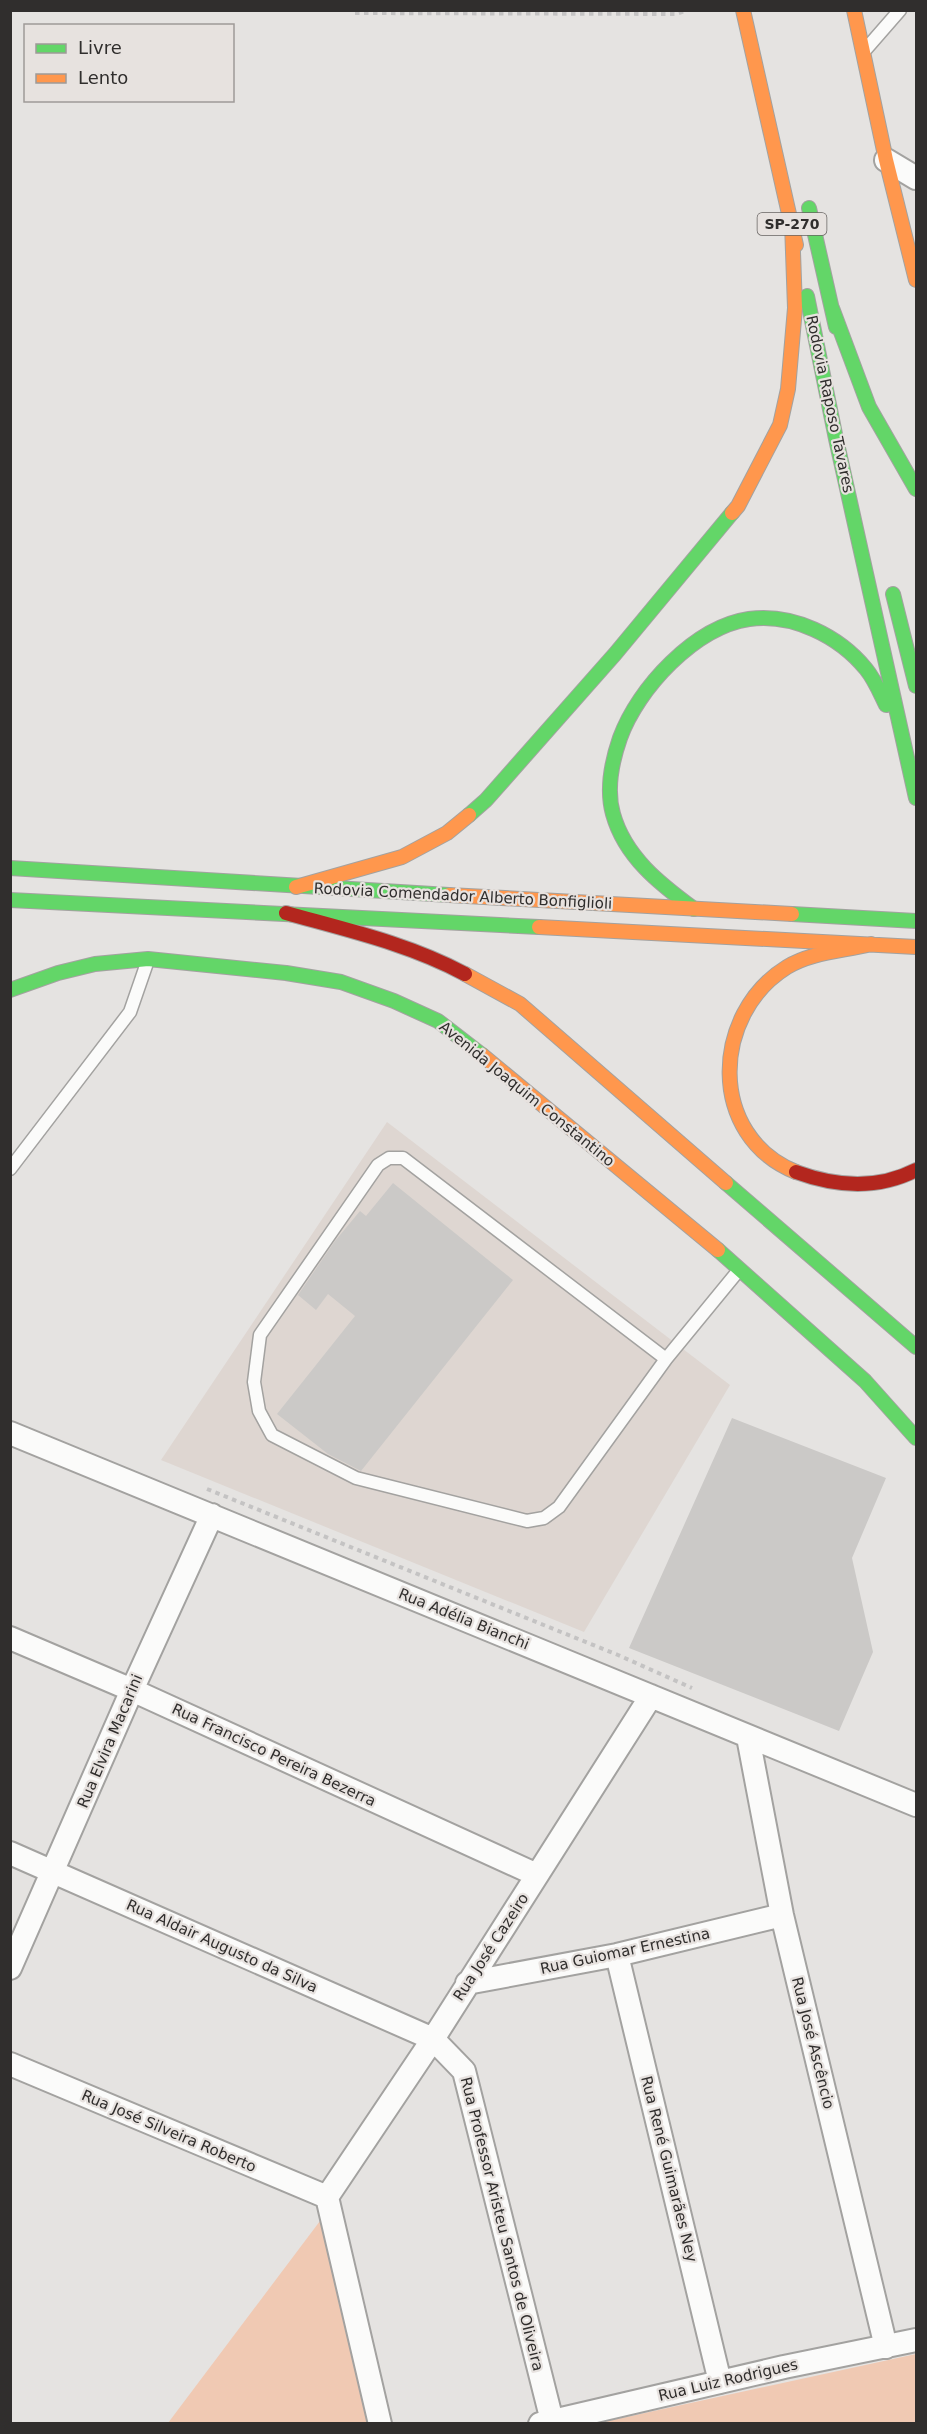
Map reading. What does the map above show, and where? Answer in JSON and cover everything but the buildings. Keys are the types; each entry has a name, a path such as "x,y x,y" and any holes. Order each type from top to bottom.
{"main road":[{"name":"Rodovia Raposo Tavares","path":"743,10 792,224 839,451 916,798"},
{"path":"854,10 886,160 916,280"},
{"name":"Rodovia Raposo Tavares","path":"806,194 851,400"},
{"path":"296,887 402,857 447,833 486,800 615,654 738,506 780,425 788,389 795,308 792,224"},
{"path":"832,308 870,407 890,447 916,489"},
{"path":"891,583 916,686"},
{"path":"694,909 653,879 633,855 614,816 610,786 614,753 626,722 643,693 665,668 691,646 716,631 749,619 784,620 812,628 840,645 867,670 903,736"},
{"name":"Rodovia Comendador Alberto Bonfiglioli","path":"10,868 296,887 916,921"},
{"name":"Rodovia Comendador Alberto Bonfiglioli","path":"10,900 916,947"},
{"path":"286,913 393,943 424,955 444,963 520,1004 916,1347"},
{"path":"871,944 799,961 773,976 749,1001 740,1017 733,1035 727,1071 736,1111 743,1127 759,1149 799,1173 835,1183 877,1185 905,1178 916,1170"},
{"name":"Avenida Joaquim Constantino","path":"10,990 58,973 148,959 286,973 341,982 394,1000 438,1021 505,1072 740,1269 865,1382 916,1438"}],"street":[{"path":"886,160 916,178"},
{"name":"Rua Adélia Bianchi","path":"10,1433 916,1804"},
{"name":"Rua Elvira Macarini","path":"10,1968 212,1515"},
{"name":"Rua Francisco Pereira Bezerra","path":"10,1638 132,1690 537,1875"},
{"name":"Rua José Cazeiro","path":"327,2197 433,2039 651,1696"},
{"name":"Rua José Ascêncio","path":"748,1737 782,1915 886,2346"},
{"name":"Rua Aldair Augusto da Silva","path":"10,1853 433,2039"},
{"name":"Rua Guiomar Ernestina","path":"467,1983 617,1955 782,1915"},
{"name":"Rua René Guimarães Ney","path":"617,1955 720,2382"},
{"name":"Rua Professor Aristeu Santos de Oliveira","path":"433,2039 464,2072 546,2422"},
{"name":"Rua José Silveira Roberto","path":"10,2064 327,2197"},
{"path":"327,2197 381,2424"},
{"name":"Rua Luiz Rodrigues","path":"546,2422 916,2340"}],"lane":[{"path":"863,52 900,10"},
{"path":"10,1169 130,1012 148,959"},
{"path":"666,1359 403,1158 389,1158 378,1165 260,1335 254,1382 259,1411 272,1435 356,1478 527,1521 544,1518 558,1507 666,1359 740,1269"}],"path":[{"path":"355,13 676,14 688,10"}],"shaded area":[{"path":"387,1122 730,1385 584,1632 161,1460"},
{"path":"320,2221 369,2423 168,2423"},
{"path":"916,2354 916,2423 599,2423"}],"traffic: fast":[{"path":"809,208 836,327"},
{"path":"807,296 836,439 916,798"},
{"path":"832,308 869,407 916,489"},
{"path":"469,815 486,800 615,654 732,513"},
{"path":"893,594 916,686"},
{"path":"694,909 669,890 635,856 619,829 611,804 611,775 620,738 628,719 654,680 689,647 709,634 729,624 766,618 798,623 814,629 843,646 869,673 886,705"},
{"path":"10,868 449,895"},
{"path":"10,900 539,927"},
{"path":"792,914 916,921"},
{"path":"10,990 58,973 95,964 148,959 286,973 341,982 394,1001 438,1021 482,1055"},
{"path":"726,1183 916,1347"},
{"path":"718,1250 865,1381 916,1438"}],"traffic: slow":[{"path":"743,10 796,245"},
{"path":"854,10 886,160 916,280"},
{"path":"732,513 738,506 780,425 788,389 795,308 792,224"},
{"path":"296,887 402,857 447,833 469,815"},
{"path":"449,895 792,914"},
{"path":"539,927 916,947"},
{"path":"796,1172 767,1155 746,1131 734,1104 730,1074 733,1043 744,1014 762,988 787,967 806,958 871,944"},
{"path":"465,974 520,1004 726,1183"},
{"path":"482,1055 718,1250"}],"traffic: jam":[{"path":"286,913 400,946 465,974"},
{"path":"796,1172 827,1181 857,1184 887,1181 916,1170"}]}
